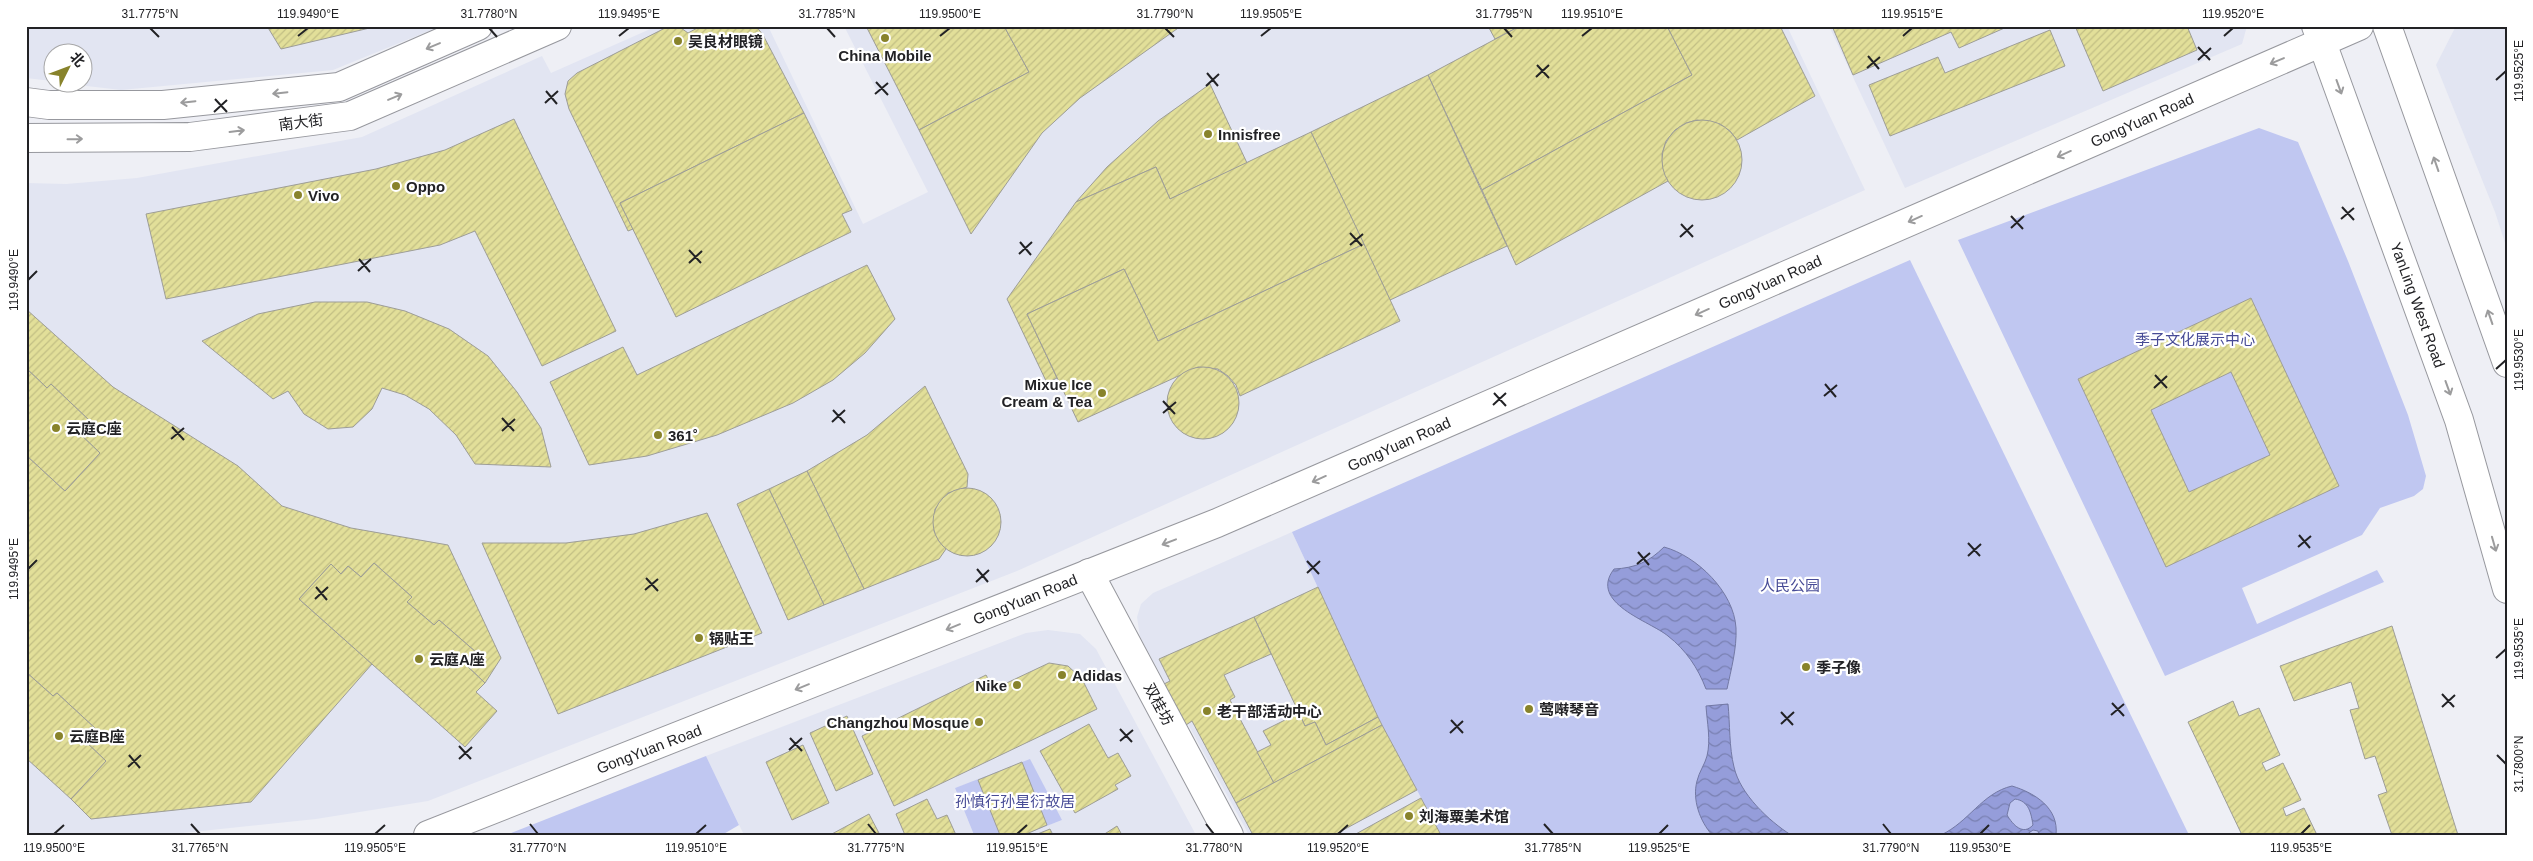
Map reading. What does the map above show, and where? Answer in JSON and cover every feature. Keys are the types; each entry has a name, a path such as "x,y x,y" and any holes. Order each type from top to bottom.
{"street":[{"name":"南大街","path":"26,102 49,105 163,105 339,87 478,26"},
{"name":"南大街","path":"26,138 190,137 350,116 557,26"},
{"name":"GongYuan Road","path":"428,835 1226,520 2319,34 2359,26"},
{"path":"2388,26 2507,363"},
{"name":"YanLing West Road","path":"2319,34 2459,420 2507,588"},
{"name":"双桂坊","path":"1089,573 1230,835"}],"shaded area":[{"path":"26,26 441,26 333,70 121,90 92,87 92,42 42,42 42,80 26,78"},
{"path":"657,26 768,26 863,224 928,192 844,26 1787,26 1865,190 1017,571 428,801 316,819 164,835 26,835 26,183 66,184 137,178 362,137 542,56 551,73"},
{"path":"1829,26 2247,26 2242,44 1905,188"},
{"path":"2456,26 2507,26 2507,249 2495,212 2436,65"},
{"path":"1292,532 1382,725 1441,835 1249,835 1140,637 1137,617 1141,604 1153,593"},
{"path":"1048,630 1080,634 1096,649 1196,835 1024,835 1062,820 978,780 955,788 974,835 744,835 706,756 1026,633"}],"green space":[{"name":"季子文化展示中心","path":"2259,128 2298,142 2348,261 2408,415 2426,476 2423,489 2414,496 2380,508 2362,535 2242,588 2257,624 2377,570 2384,582 2165,676 1958,240"},
{"name":"人民公园","path":"1910,260 2189,835 1441,835 1382,725 1292,532"},
{"path":"706,756 739,825 722,835 506,835"},
{"name":"孙慎行孙星衍故居","path":"1030,759 1062,820 1024,835 974,835 955,788"}],"water":[{"path":"1664,547 1689,558 1701,567 1712,577 1729,601 1734,615 1736,643 1727,689 1706,689 1695,667 1680,647 1668,636 1625,610 1609,592 1608,581 1614,569 1641,563 1653,557"},
{"path":"1728,704 1731,752 1737,777 1756,806 1791,835 1712,835 1701,817 1696,803 1696,788 1708,750 1709,737 1706,706"},
{"path":"2012,786 2037,797 2054,817 2056,835 2039,835 2038,831 2033,830 2026,835 1941,835 1960,823 1984,801 2001,790","holes":["2015,799 2020,800 2028,808 2033,825 2026,829 2019,828 2007,815 2010,803"]}],"building":[{"path":"267,26 378,26 281,49"},
{"path":"669,26 681,28 688,33 701,26 756,26 763,35 804,113 620,203 633,229 628,231 569,109 565,94 568,81 577,73"},
{"path":"866,26 1004,26 1029,72 919,130"},
{"path":"1004,26 1181,26 1080,98 1042,133 971,234 919,130 1029,72"},
{"path":"1488,26 1520,26 1495,39"},
{"path":"1520,26 1667,26 1692,75 1482,190 1428,75"},
{"path":"1667,26 1780,26 1815,96 1737,140 1730,131 1720,124 1697,120 1686,123 1675,130 1666,141 1662,154 1663,168 1668,181 1516,265 1482,190 1692,75"},
{"path":"1832,26 2009,26 1959,48 1951,32 1853,75"},
{"path":"2075,26 2187,26 2197,50 2103,91"},
{"path":"2050,30 2065,66 1890,136 1869,85 1938,57 1945,73"},
{"path":"1428,75 1507,246 1390,300 1311,132"},
{"path":"1210,84 1247,163 1170,199 1156,167 1076,202 1107,167 1158,121"},
{"path":"804,113 852,210 842,214 851,232 676,317 620,203"},
{"path":"514,119 616,331 542,366 475,231 440,245 166,299 146,214 376,169 445,150"},
{"path":"1702,120 1717,123 1730,132 1739,145 1742,160 1739,175 1730,188 1717,197 1702,200 1687,197 1674,188 1665,175 1662,160 1665,145 1674,132 1687,123"},
{"path":"1311,132 1364,244 1158,341 1124,269 1027,314 1057,378 1047,383 1007,299 1076,202 1156,167 1170,199"},
{"path":"1364,244 1400,321 1240,396 1236,385 1218,369 1198,367 1078,422 1027,314 1124,269 1158,341"},
{"path":"867,265 895,319 865,353 833,380 793,403 717,435 647,456 589,465 550,382 623,347 637,375"},
{"path":"2251,298 2339,486 2166,567 2078,379","holes":["2231,372 2270,455 2189,492 2151,410"]},
{"path":"315,302 367,302 405,311 449,329 488,356 517,392 541,428 551,467 475,464 456,435 429,409 405,395 382,388 372,409 353,427 328,429 304,414 288,391 273,399 202,341 258,314"},
{"path":"26,309 113,387 238,466 282,506 351,528 448,545 501,658 485,683 466,665 477,653 439,620 434,625 407,602 412,597 374,563 361,577 348,566 341,574 331,564 299,599 372,664 251,802 91,819 71,799 106,761 86,742 97,730 57,693 53,696 26,672 26,455 65,491 100,453 80,434 91,422 51,384 47,388 26,368"},
{"path":"1210,367 1229,377 1237,389 1239,403 1237,417 1229,429 1217,437 1196,439 1177,429 1169,417 1167,396 1177,377 1189,369"},
{"name":"云庭C座","path":"26,368 47,388 51,384 91,422 80,434 100,453 65,491 26,455"},
{"path":"925,386 968,474 967,487 948,493 935,509 934,531 946,549 939,559 864,589 807,471 867,435"},
{"path":"807,471 864,589 824,605 769,489"},
{"path":"967,488 980,490 991,498 999,509 1001,522 999,535 991,546 980,554 967,556 954,554 943,546 935,535 933,522 935,509 943,498 954,490"},
{"path":"769,489 824,605 788,620 737,504"},
{"path":"707,513 762,633 558,714 482,543 566,543 634,534"},
{"name":"云庭A座","path":"374,563 412,597 407,602 434,625 439,620 477,653 466,665 485,683 476,692 497,711 465,747 299,599 331,564 341,574 348,566 361,577"},
{"path":"1318,587 1378,717 1326,745 1315,722 1305,726 1254,617"},
{"name":"老干部活动中心","path":"1254,617 1271,654 1224,675 1235,697 1230,700 1274,783 1236,803 1192,721 1186,725 1164,684 1170,681 1159,659"},
{"path":"2392,626 2458,835 2392,835 2378,795 2387,792 2375,756 2365,759 2350,710 2359,708 2351,682 2294,701 2280,666"},
{"name":"Changzhou Mosque","path":"1049,663 1068,666 1082,679 1097,709 894,806 862,736 986,675 994,689"},
{"name":"云庭B座","path":"26,672 53,696 57,693 97,730 86,742 106,761 71,799 26,758"},
{"path":"2233,701 2239,716 2259,708 2280,755 2262,763 2266,771 2283,763 2301,800 2283,808 2286,816 2304,808 2317,835 2242,835 2188,722"},
{"path":"1299,713 1305,726 1315,722 1326,745 1378,717 1382,725 1274,783 1257,752 1271,745 1263,731"},
{"path":"847,716 873,774 836,791 810,733"},
{"path":"1089,724 1108,758 1118,753 1131,776 1115,785 1118,789 1075,813 1040,751"},
{"path":"1382,725 1417,790 1334,835 1253,835 1236,803"},
{"path":"803,745 829,803 792,820 766,762"},
{"path":"1022,762 1047,825 1024,835 1000,835 978,780"},
{"name":"刘海粟美术馆","path":"1421,798 1441,835 1354,835"},
{"path":"927,799 937,819 947,815 956,835 905,835 896,814"},
{"path":"869,814 880,835 830,835"},
{"path":"1117,826 1122,835 1103,835"},
{"path":"1050,829 1053,835 1035,835"}],"place":[{"name":"China Mobile","path":"885,38"},
{"name":"吴良材眼镜","path":"678,41"},
{"name":"Innisfree","path":"1208,134"},
{"name":"Oppo","path":"396,186"},
{"name":"Vivo","path":"298,195"},
{"name":"Mixue Ice Cream & Tea","path":"1102,393"},
{"name":"云庭C座","path":"56,428"},
{"name":"361˚","path":"658,435"},
{"name":"锅贴王","path":"699,638"},
{"name":"云庭A座","path":"419,659"},
{"name":"季子像","path":"1806,667"},
{"name":"Adidas","path":"1062,675"},
{"name":"Nike","path":"1017,685"},
{"name":"莺啭琴音","path":"1529,709"},
{"name":"老干部活动中心","path":"1207,711"},
{"name":"Changzhou Mosque","path":"979,722"},
{"name":"云庭B座","path":"59,736"},
{"name":"刘海粟美术馆","path":"1409,816"}]}
